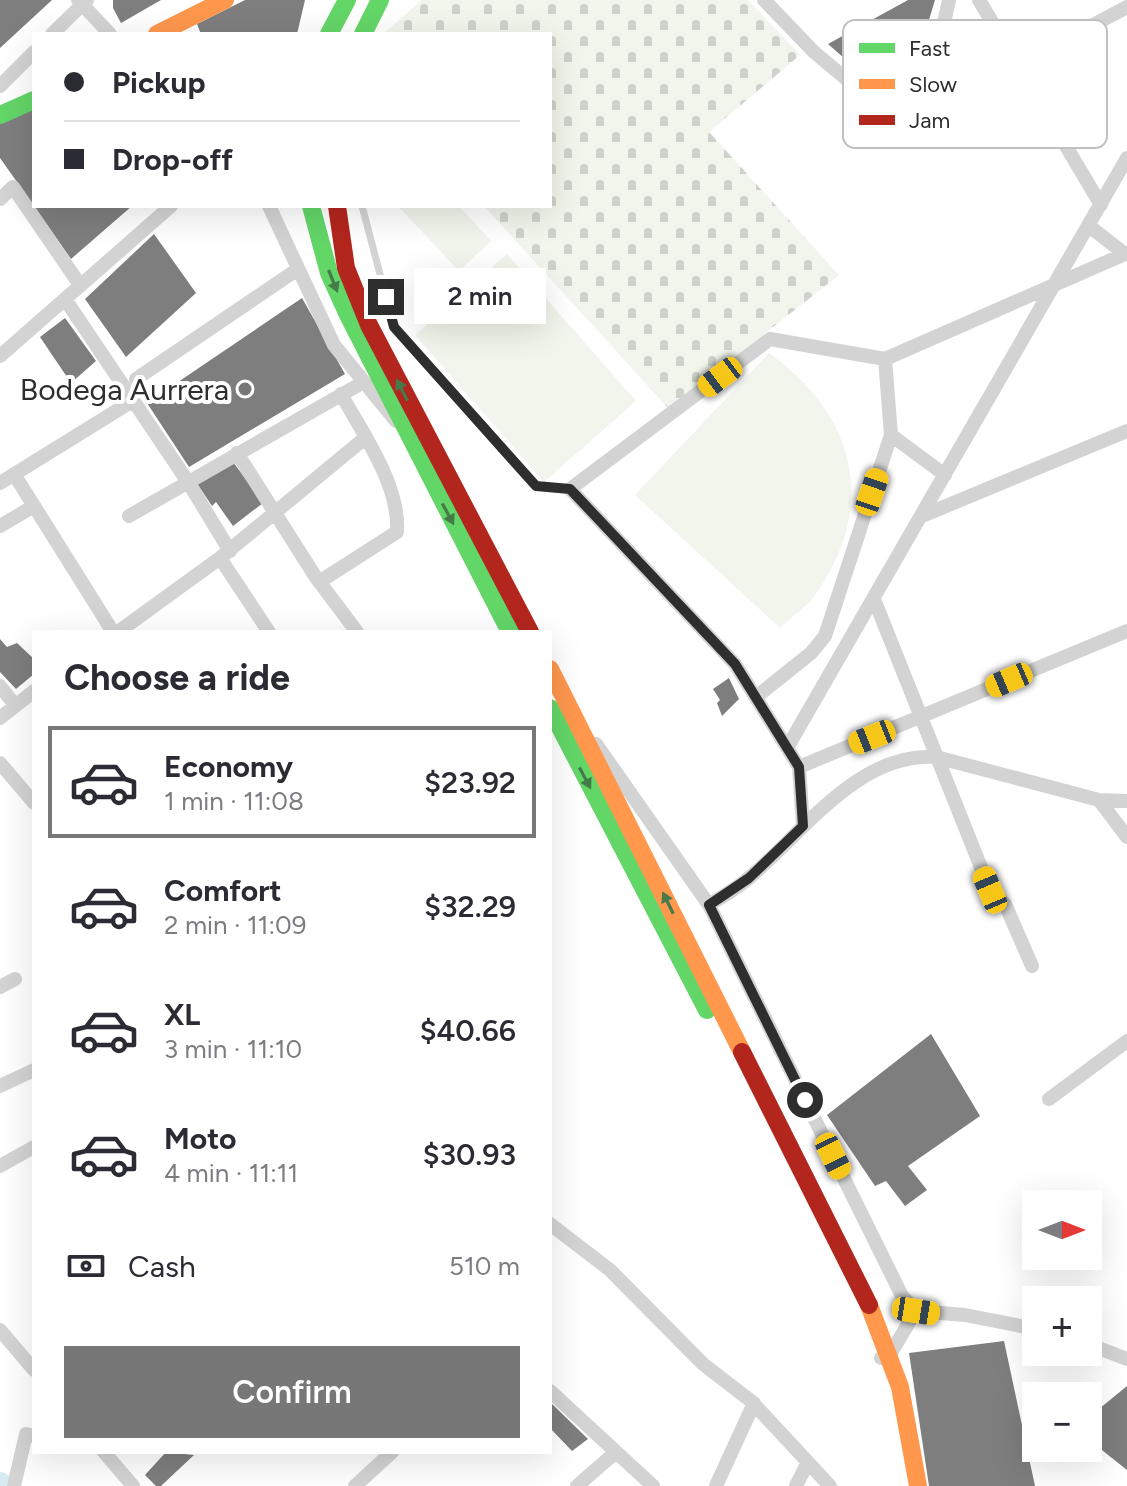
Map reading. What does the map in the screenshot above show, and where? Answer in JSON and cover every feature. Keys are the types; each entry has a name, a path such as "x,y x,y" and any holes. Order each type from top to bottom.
{"main road":[{"path":"166,32 188,27 225,0"},
{"path":"330,32 347,0"},
{"path":"364,32 380,0"},
{"path":"0,103 32,88"},
{"path":"0,115 32,101"},
{"path":"312,208 329,273 414,431 529,630"},
{"path":"337,208 346,268 369,325 414,431 509,630"},
{"path":"552,673 868,1303 884,1357"},
{"path":"552,711 900,1387 915,1486"}],"street":[{"path":"764,0 814,52 843,76"},
{"path":"945,20 949,0"},
{"path":"979,0 991,20"},
{"path":"54,32 82,2 108,32"},
{"path":"1103,20 1127,7"},
{"path":"0,86 32,54"},
{"path":"1067,148 1101,205"},
{"path":"787,748 1127,158"},
{"path":"0,199 13,187 80,285"},
{"path":"0,356 169,208"},
{"path":"270,208 334,345 362,383 414,431"},
{"path":"803,826 799,767 735,664 570,489 770,339 885,359 1126,254 1089,226"},
{"path":"136,379 298,269"},
{"path":"65,299 188,482 268,630"},
{"path":"756,697 811,653 825,636 891,435 885,359"},
{"path":"129,516 362,383"},
{"path":"319,582 397,532 398,521 388,485 341,394"},
{"path":"0,483 134,400"},
{"path":"921,516 1127,431"},
{"path":"891,435 945,475"},
{"path":"119,630 225,554 365,438"},
{"path":"237,453 319,582 355,630"},
{"path":"14,474 115,630"},
{"path":"0,526 34,506"},
{"path":"874,599 990,890 1005,904 1032,966"},
{"path":"799,767 1127,631"},
{"path":"0,686 15,705"},
{"path":"1,716 32,692"},
{"path":"552,707 573,712 709,905 902,1296 916,1311 965,1315 1022,1326"},
{"path":"709,905 749,878 823,806 868,776 915,756 936,757 1099,800 1127,801"},
{"path":"0,763 32,801"},
{"path":"1099,800 1127,837"},
{"path":"0,987 15,979"},
{"path":"1049,1099 1127,1041"},
{"path":"0,1086 32,1071"},
{"path":"0,1166 32,1148"},
{"path":"552,1226 610,1270 703,1364 754,1403 830,1486"},
{"path":"884,1357 916,1311"},
{"path":"0,1330 32,1368"},
{"path":"1102,1349 1127,1359"},
{"path":"552,1393 653,1486"},
{"path":"716,1486 754,1403"},
{"path":"14,1486 30,1435"},
{"path":"577,1486 616,1452"},
{"path":"106,1454 133,1486"},
{"path":"355,1486 390,1454"},
{"path":"796,1486 807,1464"}],"lane":[{"path":"363,208 394,327 536,486 570,489"}],"green space":[{"path":"422,0 748,0 800,55 709,132 839,275 669,409 486,208 552,208 552,32 385,32"},
{"path":"400,208 461,208 491,241 459,271"},
{"path":"507,254 636,401 544,482 415,335"},
{"path":"769,353 799,377 822,404 838,433 848,463 851,495 847,527 835,560 812,599 780,628 635,495"}],"building":[{"path":"0,0 52,0 0,48"},
{"path":"113,0 161,0 121,23 113,8"},
{"path":"245,0 305,0 297,32 200,32 197,24"},
{"path":"908,0 935,0 929,20 872,20"},
{"path":"843,36 843,57 828,44"},
{"path":"32,105 32,203 0,158 0,120"},
{"path":"35,208 130,208 71,259"},
{"path":"154,234 196,293 126,357 85,299"},
{"name":"Bodega Aurrera","path":"302,298 345,374 189,467 147,403"},
{"path":"65,318 96,361 71,383 40,337"},
{"path":"231,459 263,503 233,526 216,502 212,506 196,482"},
{"path":"0,639 7,647 17,643 32,657 32,676 16,689 0,672"},
{"path":"729,678 739,699 722,716 717,703 720,700 713,689"},
{"path":"931,1034 980,1116 908,1166 927,1190 905,1206 886,1181 875,1186 827,1115"},
{"path":"1004,1341 1022,1425 1022,1462 1030,1462 1035,1486 929,1486 909,1353"},
{"path":"1127,1386 1127,1470 1102,1450 1102,1407"},
{"path":"552,1404 588,1439 572,1451 552,1430"},
{"path":"164,1454 194,1455 161,1486 156,1486 145,1475"}],"traffic: fast":[{"path":"330,32 347,0"},
{"path":"364,32 380,0"},
{"path":"0,115 32,101"},
{"path":"312,208 329,273 348,315 509,630"},
{"path":"552,712 707,1010"}],"traffic: slow":[{"path":"161,32 225,0"},
{"path":"552,673 742,1052"},
{"path":"869,1305 900,1387 918,1486"}],"traffic: jam":[{"path":"337,208 346,268 369,325 529,630"},
{"path":"742,1052 869,1305"}],"place":[{"name":"Bodega Aurrera","path":"245,389"}],"route":[{"path":"386,297 394,327 536,486 570,489 735,664 799,767 803,826 749,878 709,905 805,1100"}]}
